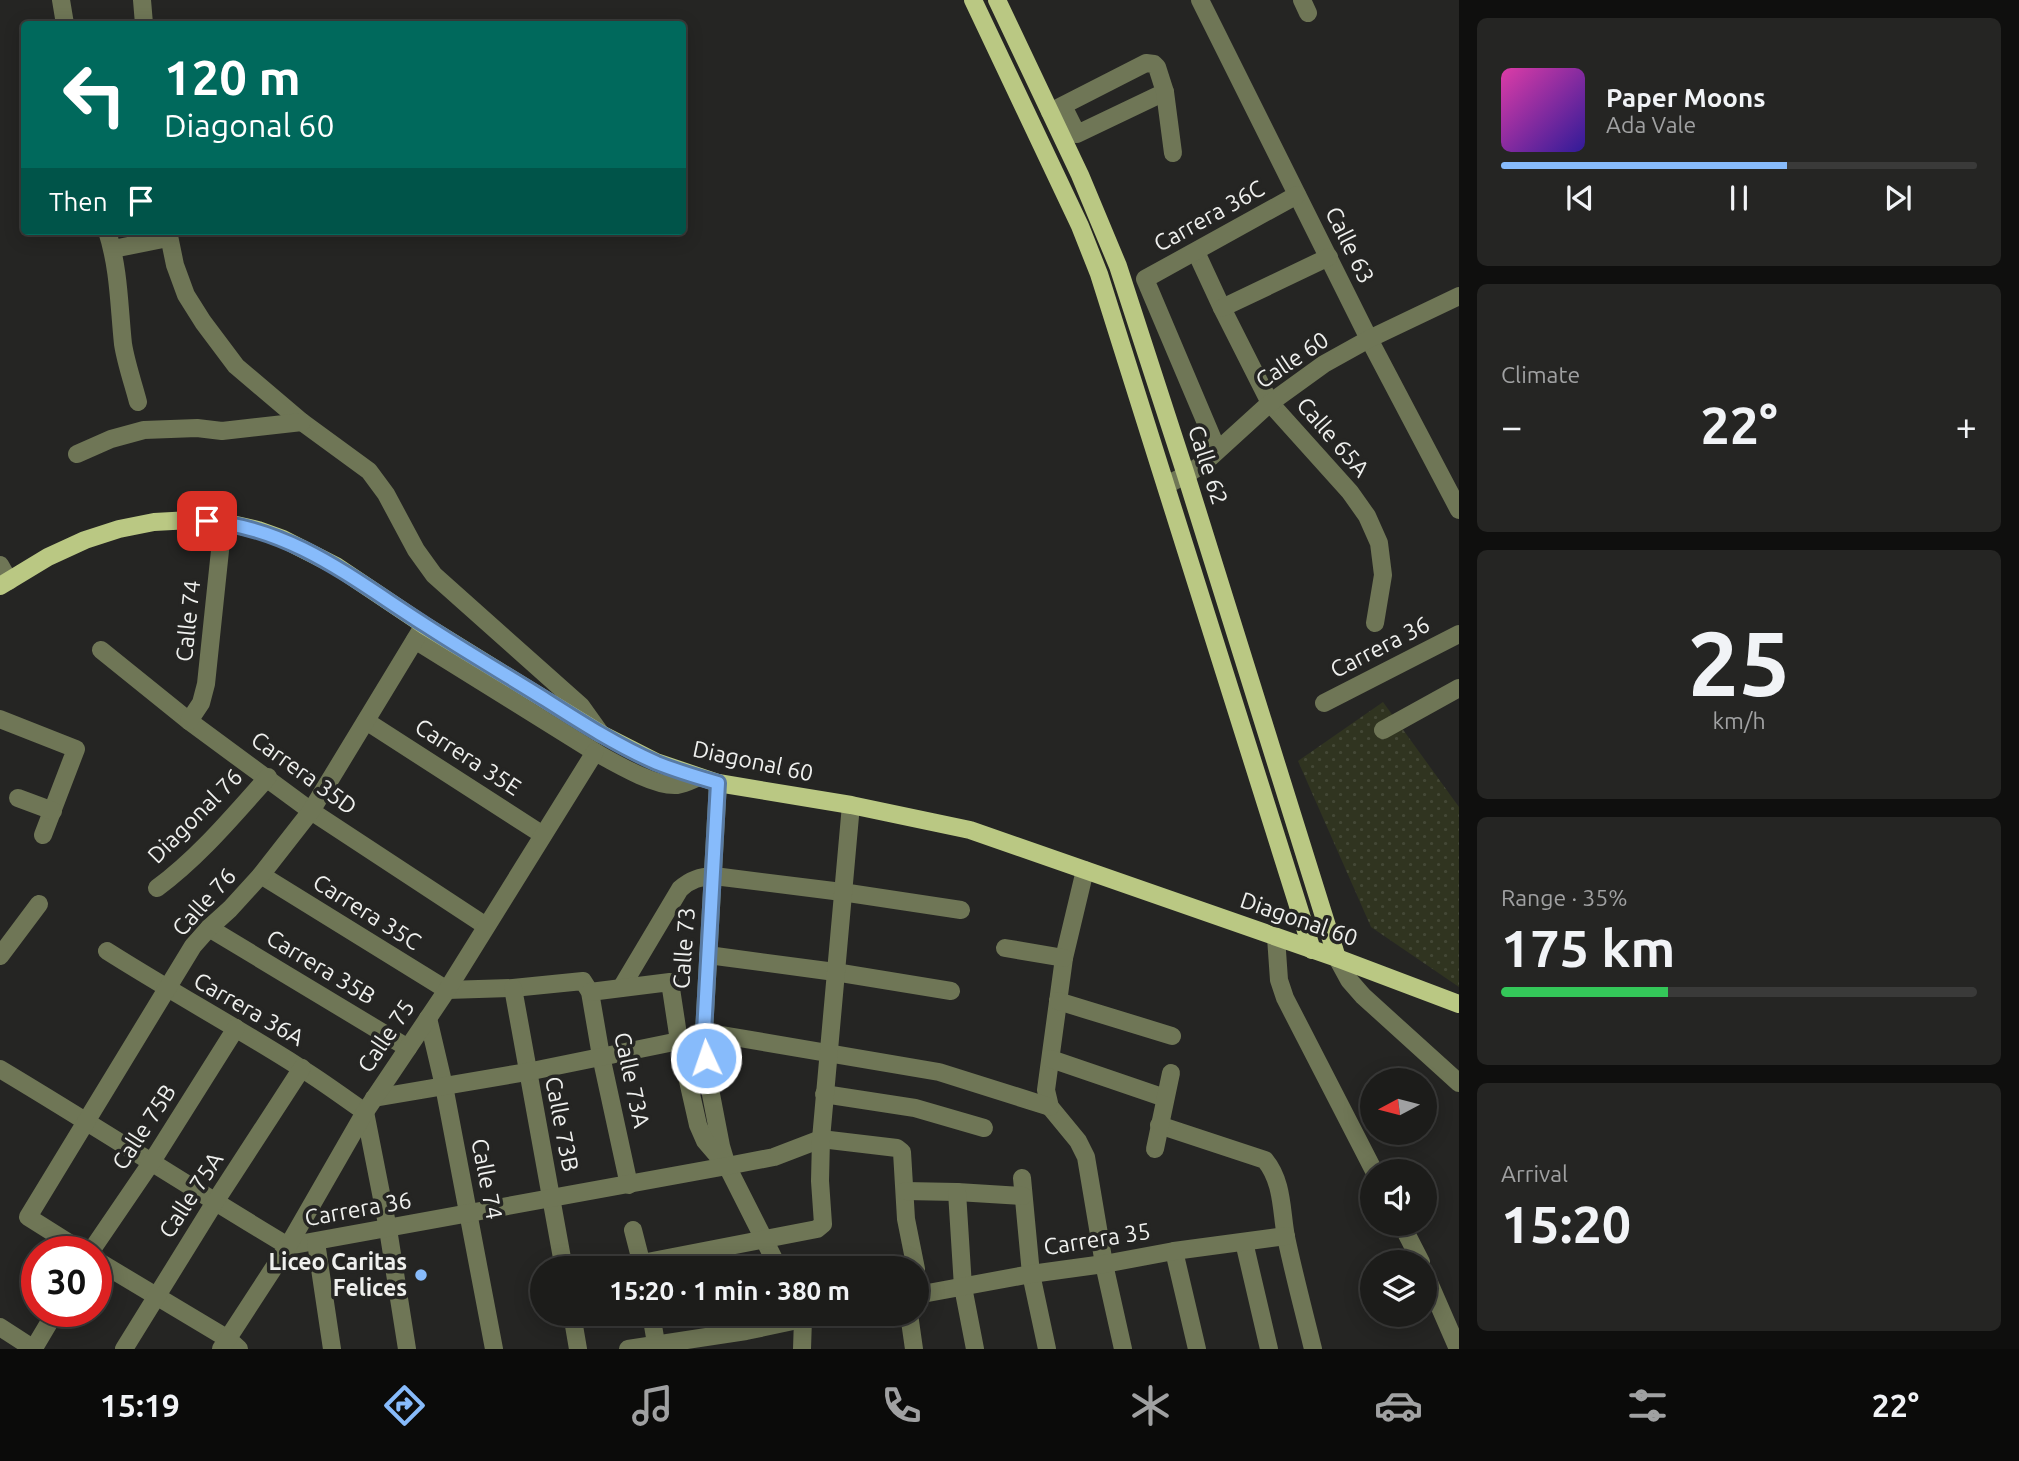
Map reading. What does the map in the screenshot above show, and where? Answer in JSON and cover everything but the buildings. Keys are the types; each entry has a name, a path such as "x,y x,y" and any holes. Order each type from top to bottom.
{"main road":[{"name":"Calle 62","path":"973,0 1080,226 1113,317 1312,950"},
{"name":"Calle 62","path":"997,0 1056,109 1118,266 1338,958"},
{"name":"Diagonal 60","path":"3,578 85,540 119,528 191,520 258,530 309,551 336,566 419,632 656,762 718,783 850,805 970,831 1338,958 1459,1003"}],"street":[{"path":"61,0 64,21"},
{"path":"142,0 144,21"},
{"name":"Calle 63","path":"1200,0 1368,339 1459,510"},
{"path":"1166,92 1077,134 1056,109 1146,63 1154,64 1166,92 1173,153"},
{"name":"Carrera 36C","path":"1217,449 1145,279 1297,195"},
{"path":"108,235 117,277 124,347 138,402"},
{"path":"113,249 168,235 175,265 187,295 203,322 236,366 302,422 369,471 386,494 416,550 434,575 581,706 601,734"},
{"name":"Calle 65A","path":"1196,252 1270,402 1350,492 1367,516 1379,543 1383,575 1375,623"},
{"path":"1222,308 1329,257"},
{"name":"Calle 60","path":"1166,485 1204,463 1270,402 1324,364 1368,339 1459,296"},
{"path":"77,454 111,439 144,430 197,428 222,431 302,422"},
{"name":"Calle 74","path":"189,721 201,703 206,684 223,523"},
{"path":"419,632 595,752 660,783 678,785 698,777"},
{"name":"Calle 76","path":"58,1236 28,1217 193,946 261,875 310,811 419,632"},
{"name":"Carrera 36","path":"1324,703 1459,634"},
{"name":"Carrera 35D","path":"101,650 189,721 268,777 310,811 486,926"},
{"path":"1383,730 1459,688"},
{"path":"0,719 76,749 44,835"},
{"name":"Carrera 35E","path":"366,721 543,835"},
{"name":"Calle 75","path":"229,1346 370,1105 447,990 595,752"},
{"name":"Diagonal 76","path":"157,888 177,873 215,836 268,777"},
{"name":"Calle 73","path":"718,783 704,1032 712,1105 727,1166 773,1256"},
{"path":"18,798 52,811"},
{"path":"688,1256 817,1229 823,1224 821,1139 850,805"},
{"path":"1085,870 1064,958 1046,1090 1050,1107 1078,1140 1086,1157 1104,1264 1123,1349"},
{"name":"Carrera 35C","path":"261,875 447,990"},
{"path":"621,988 680,889 689,881 700,877 714,876 842,892 961,911"},
{"path":"0,956 39,904"},
{"name":"Carrera 35B","path":"209,928 408,1048"},
{"path":"1276,937 1279,980 1285,998 1368,1159"},
{"path":"1005,948 1064,958"},
{"name":"Carrera 36A","path":"107,951 167,989 370,1105"},
{"path":"708,955 951,991"},
{"path":"1338,958 1349,980 1363,996 1459,1083"},
{"path":"447,990 513,988 575,981 583,981 588,988 621,988 670,982 679,1041 698,1125 709,1147 727,1166"},
{"name":"Calle 73B","path":"513,988 562,1256"},
{"name":"Calle 73A","path":"588,988 629,1185"},
{"path":"1058,1001 1172,1036"},
{"name":"Calle 74","path":"428,1018 444,1086 495,1349"},
{"name":"Calle 75B","path":"101,1236 236,1028"},
{"path":"704,1032 939,1072 1050,1107"},
{"path":"408,1349 370,1105 444,1086 679,1041"},
{"path":"1051,1059 1165,1098"},
{"name":"Calle 75A","path":"124,1349 302,1068"},
{"name":"Carrera 36","path":"0,1069 288,1246 774,1157 821,1139"},
{"path":"1155,1149 1171,1073"},
{"path":"824,1094 915,1108 984,1128"},
{"path":"1159,1125 1265,1160 1273,1170 1280,1190 1286,1236 1313,1349"},
{"path":"821,1139 897,1148 902,1152 906,1219 913,1256"},
{"path":"905,1191 957,1192 1022,1187 1031,1274 1047,1349"},
{"path":"957,1192 963,1287 975,1349"},
{"path":"633,1230 640,1256"},
{"name":"Carrera 35","path":"929,1293 1174,1251 1286,1236"},
{"path":"316,1242 332,1349"},
{"path":"1244,1242 1269,1349"},
{"path":"1174,1251 1197,1349"},
{"path":"112,1270 229,1346"},
{"path":"1437,1301 1458,1349"},
{"path":"574,1326 578,1349"},
{"path":"653,1326 656,1346"},
{"path":"628,1349 746,1340 780,1326"},
{"path":"802,1326 802,1349"},
{"path":"911,1326 914,1349"},
{"path":"0,1327 34,1349 47,1327"}],"green space":[{"path":"1383,702 1459,807 1459,987 1371,927 1298,761"}],"place":[{"name":"Liceo Caritas Felices","path":"421,1275"}],"route":[{"path":"207,521 258,530 309,551 601,734 656,762 718,783 704,1032 706,1058"}]}
